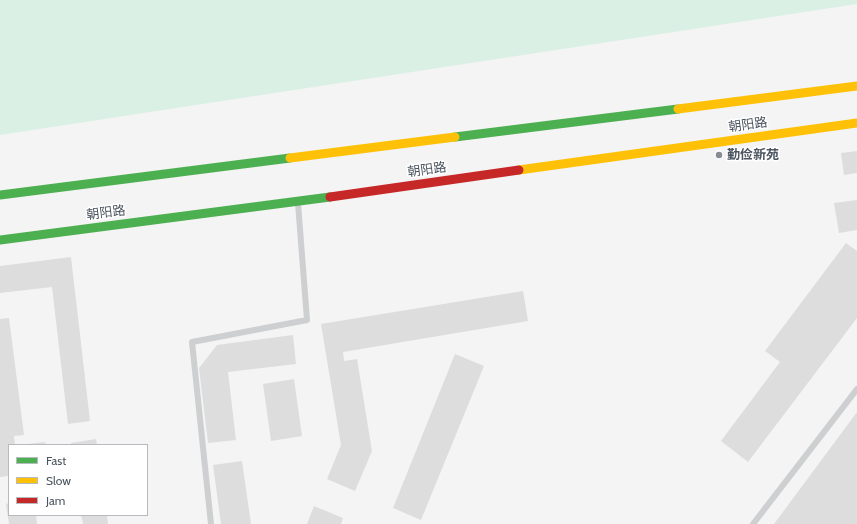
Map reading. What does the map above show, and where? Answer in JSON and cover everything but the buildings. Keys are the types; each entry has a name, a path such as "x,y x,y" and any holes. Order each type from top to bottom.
{"main road":[{"name":"朝阳路","path":"0,195 857,86"},
{"name":"朝阳路","path":"0,240 298,202 857,123"}],"lane":[{"path":"211,524 192,342 307,320 298,202"},
{"path":"753,524 857,389"}],"green space":[{"path":"0,0 857,0 857,4 0,135"}],"traffic: fast":[{"path":"455,137 678,109"},
{"path":"0,195 290,158"},
{"path":"0,240 330,197"}],"traffic: slow":[{"path":"678,109 857,86"},
{"path":"519,170 857,123"},
{"path":"290,158 455,137"}],"traffic: jam":[{"path":"330,197 519,170"}],"place":[{"name":"勤俭新苑","path":"719,155"}]}
